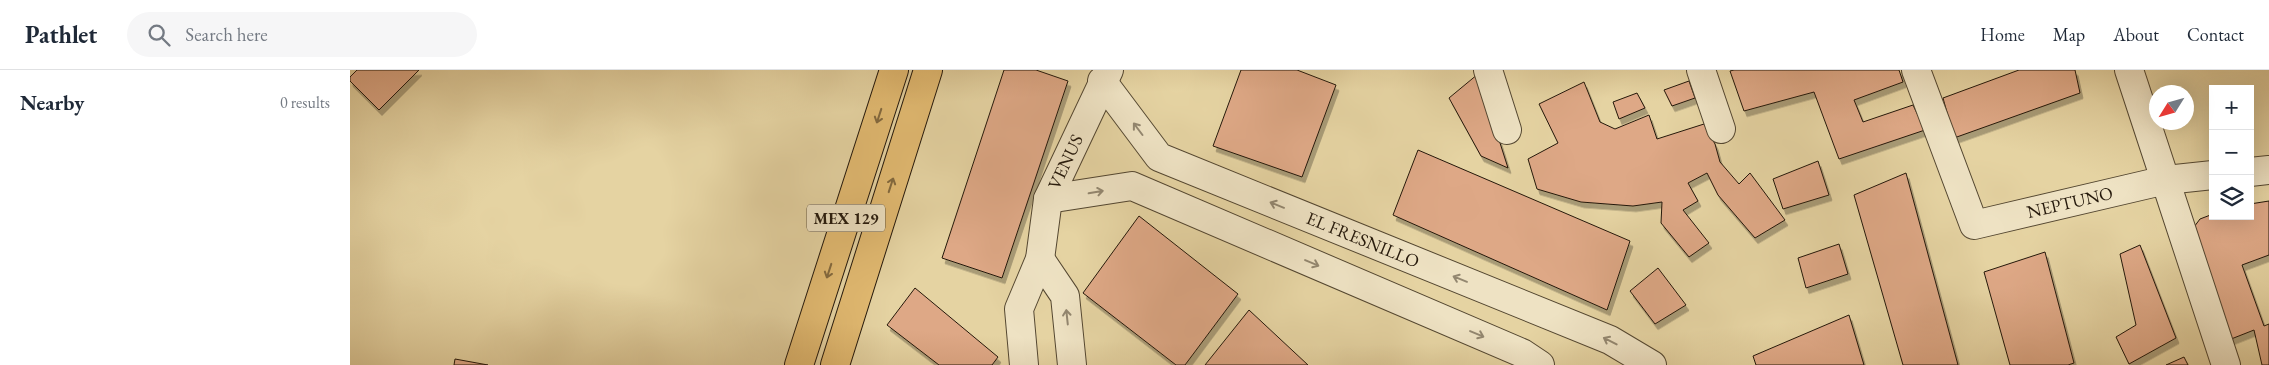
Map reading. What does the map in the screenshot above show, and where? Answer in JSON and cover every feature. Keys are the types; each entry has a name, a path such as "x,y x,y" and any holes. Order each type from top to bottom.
{"main road":[{"name":"MEX 129","path":"798,365 894,70"},
{"name":"MEX 129","path":"835,365 928,70"}],"street":[{"path":"1488,70 1507,130"},
{"path":"1702,70 1721,129"},
{"name":"NEPTUNO","path":"1916,70 1974,225 2166,180 2209,175"},
{"path":"2129,70 2226,365"},
{"name":"EL FRESNILLO","path":"1105,76 1159,157 1610,340 1652,365"},
{"name":"VENUS","path":"1024,365 1019,309 1040,259 1048,199 1105,76"},
{"path":"1132,186 1155,152"},
{"path":"2254,172 2269,170"},
{"path":"1048,199 1132,186 1522,353 1540,365"},
{"path":"1040,259 1065,296 1072,365"}],"building":[{"path":"357,70 419,70 379,110 350,81 350,77"},
{"path":"1004,70 1036,70 1068,81 1002,278 942,258"},
{"path":"1241,70 1297,70 1336,85 1302,177 1213,146"},
{"path":"1899,70 1903,82 1854,100 1863,122 1913,105 1925,130 1839,159 1814,92 1744,111 1730,71"},
{"path":"2019,70 2075,70 2080,93 1954,138 1943,98"},
{"path":"1478,74 1508,168 1481,156 1449,98"},
{"path":"1689,81 1695,98 1672,106 1664,90"},
{"path":"1584,82 1600,122 1615,129 1649,115 1657,139 1704,124 1715,144 1720,162 1739,184 1750,173 1785,220 1755,238 1718,195 1707,173 1688,183 1698,201 1683,210 1709,243 1689,257 1661,223 1662,202 1633,206 1581,202 1537,189 1528,159 1558,143 1539,104"},
{"path":"1637,93 1645,108 1619,119 1613,102"},
{"path":"1418,150 1630,241 1607,310 1393,215"},
{"path":"1818,161 1829,195 1783,209 1773,179"},
{"path":"1906,173 1958,365 1903,365 1854,195"},
{"path":"2269,201 2269,255 2242,265 2264,326 2269,324 2269,365 2262,365 2254,330 2221,343 2191,231 2200,219 2209,216 2209,220 2254,220 2254,203"},
{"path":"1139,216 1238,294 1185,365 1176,365 1083,293"},
{"path":"1839,244 1848,274 1806,288 1798,258"},
{"path":"2140,245 2176,338 2129,364 2116,337 2136,325 2120,254"},
{"path":"2045,252 2074,363 2068,365 2010,365 1984,272"},
{"path":"1658,268 1686,305 1655,324 1630,291"},
{"path":"915,288 998,357 992,365 939,365 887,325"},
{"path":"1249,310 1308,365 1205,365"},
{"path":"1849,315 1864,365 1756,365 1753,356"},
{"path":"2184,357 2188,365 2166,365"},
{"path":"455,359 488,365 454,365"}]}
